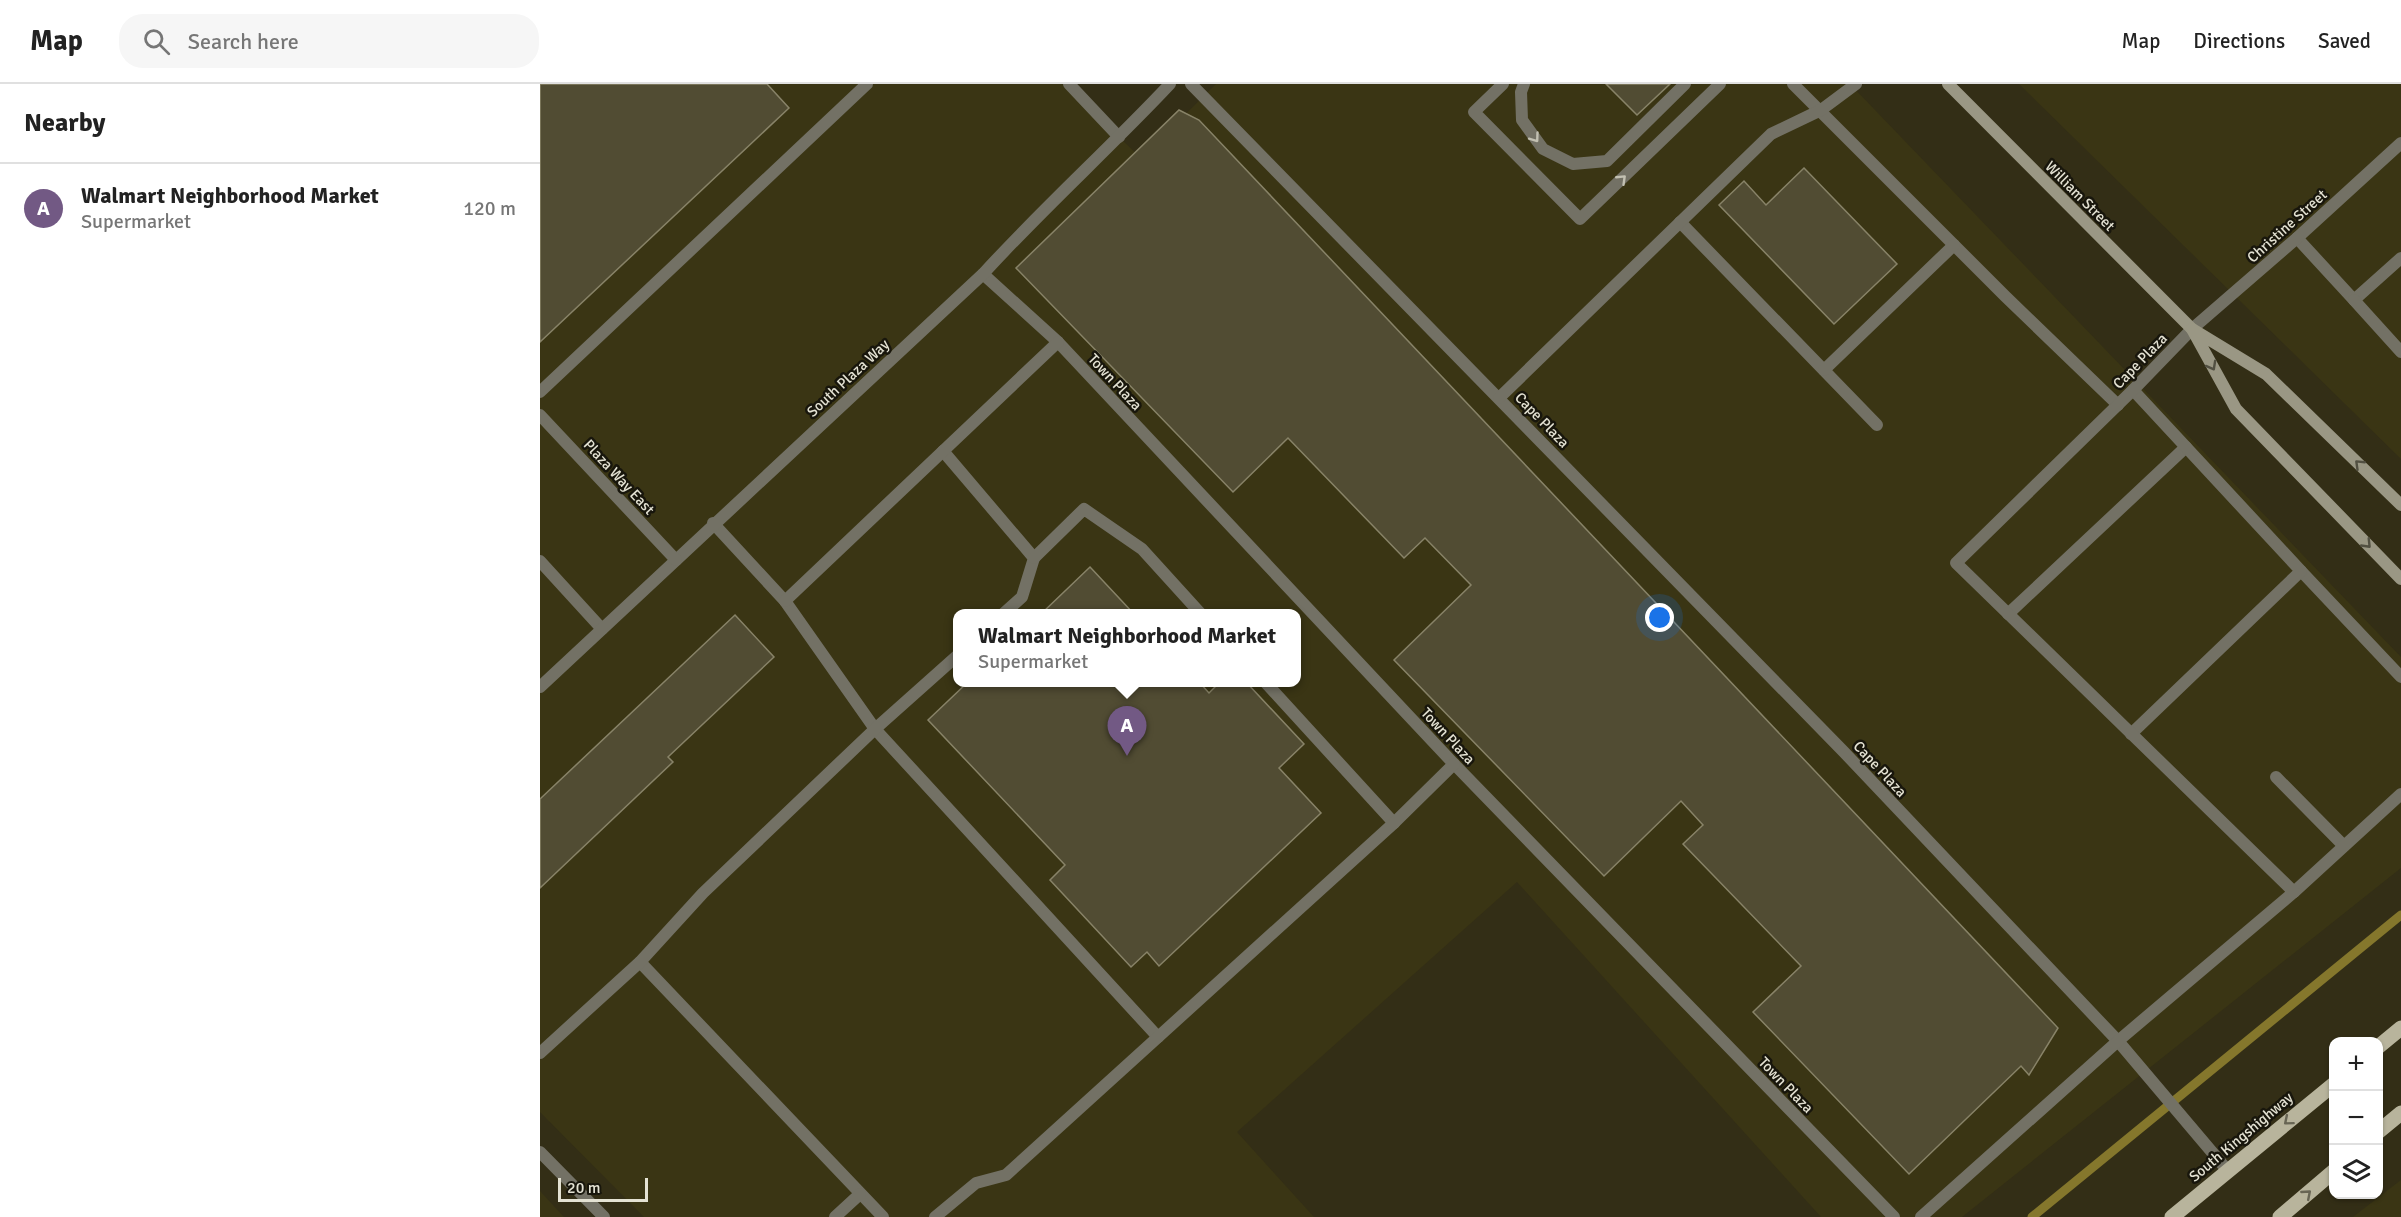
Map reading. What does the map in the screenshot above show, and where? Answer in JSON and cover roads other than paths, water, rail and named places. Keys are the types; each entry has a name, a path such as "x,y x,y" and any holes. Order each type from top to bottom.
{"main road":[{"name":"William Street","path":"1948,84 2192,330 2266,374 2401,505"},
{"name":"William Street","path":"2192,330 2236,410 2401,579"},
{"path":"2383,1044 2401,1028"},
{"name":"South Kingshighway","path":"2172,1217 2329,1088"},
{"path":"2383,1129 2401,1113"},
{"path":"2288,1215 2329,1176"}],"street":[{"path":"540,392 867,84"},
{"path":"1069,84 1119,137"},
{"name":"South Plaza Way","path":"540,687 713,523 983,274 1009,244 1170,84"},
{"name":"Cape Plaza","path":"1191,84 1811,718 2118,1041 2228,1171"},
{"path":"1503,84 1474,112 1580,219 1720,84"},
{"path":"1524,84 1521,92 1522,120 1543,149 1573,164 1607,161 1685,84"},
{"path":"1793,84 2118,405"},
{"name":"Cape Plaza","path":"1499,398 1771,134 1821,110 1856,84"},
{"name":"Christine Street","path":"2192,330 2401,143"},
{"path":"1680,222 1877,425"},
{"path":"2297,238 2401,352"},
{"path":"1824,370 1954,245"},
{"path":"2354,300 2401,258"},
{"name":"Town Plaza","path":"983,274 1058,342 1454,764 1894,1217"},
{"name":"Cape Plaza","path":"2008,614 1956,563 2192,330"},
{"path":"785,601 1058,342"},
{"path":"2133,390 2301,571 2399,672"},
{"name":"Plaza Way East","path":"540,415 676,560"},
{"path":"2186,447 2008,614 2294,892"},
{"path":"943,451 1034,558"},
{"path":"1009,609 1022,597 1034,558 1084,509 1142,549 1196,609"},
{"path":"713,523 785,601 875,729 1158,1037"},
{"path":"540,561 602,629"},
{"path":"2132,734 2301,571"},
{"path":"540,1053 640,962 702,893 953,659"},
{"path":"1270,687 1394,823"},
{"path":"935,1217 976,1183 1006,1175 1394,823 1454,764"},
{"path":"2276,777 2344,846"},
{"path":"1921,1217 2118,1041 2294,892 2401,794"},
{"path":"640,962 884,1217"},
{"path":"540,1152 604,1217"},
{"path":"835,1217 860,1194"}],"waterway":[{"path":"2032,1217 2401,915"}],"place":[{"name":"Walmart Neighborhood Market","path":"1127,756"}]}
